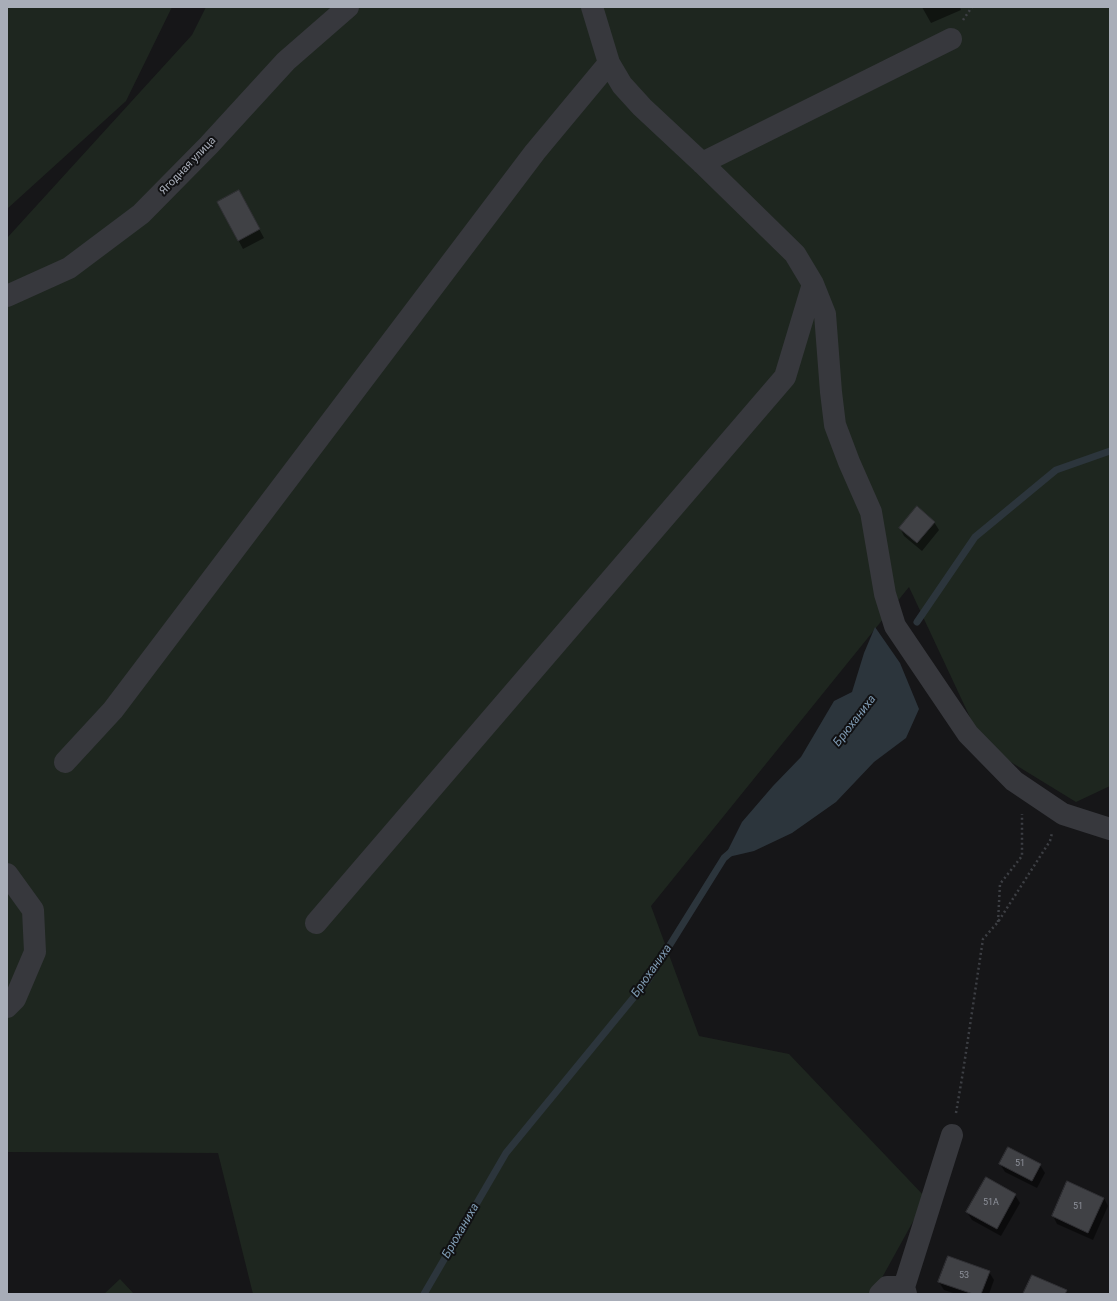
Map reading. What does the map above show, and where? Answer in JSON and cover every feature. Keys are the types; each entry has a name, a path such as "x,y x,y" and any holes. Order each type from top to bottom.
{"street":[{"name":"Ягодная улица","path":"7,296 69,268 141,214 209,145 286,61 348,7"},
{"path":"592,7 609,63 622,85 642,107 795,254 813,284 825,314 835,425 849,462 871,512 886,594 895,626 968,734 1014,781 1063,814 1110,829"},
{"path":"702,163 951,39"},
{"path":"65,762 113,710 535,152 609,63"},
{"path":"316,924 785,377 813,284"},
{"path":"7,874 33,910 35,952 15,999 7,1006"},
{"path":"880,1294 887,1287 905,1291 952,1135"}],"path":[{"path":"998,922 1000,884 1022,856 1023,832 1021,786"},
{"path":"952,1135 963,1072 982,939 998,922 1050,841 1056,809"}],"shaded area":[{"path":"7,7 172,7 126,101 7,209"},
{"path":"206,7 1110,7 1110,786 1076,802 983,745 909,587 651,906 699,1036 789,1054 926,1198 873,1294 253,1294 218,1153 7,1152 7,238 192,35"},
{"path":"120,1279 134,1294 104,1294"}],"water":[{"path":"875,627 900,663 919,709 906,738 874,762 836,802 792,833 754,851 724,858 742,822 773,786 801,757 834,701 852,692 864,653"}],"building":[{"path":"239,190 260,229 238,241 217,202"},
{"path":"917,506 935,522 917,543 899,528"},
{"path":"1008,1147 1041,1164 1032,1181 999,1164"},
{"path":"986,1177 1016,1194 997,1229 966,1212"},
{"path":"1067,1181 1104,1198 1088,1233 1052,1216"},
{"path":"948,1256 990,1271 981,1294 973,1294 938,1282"},
{"path":"1032,1275 1067,1290 1065,1294 1023,1294"}],"waterway":[{"name":"Брюханиха","path":"917,622 975,537 1056,470 1110,451"},
{"name":"Брюханиха","path":"424,1294 506,1153 648,980 724,858 731,852"}]}
